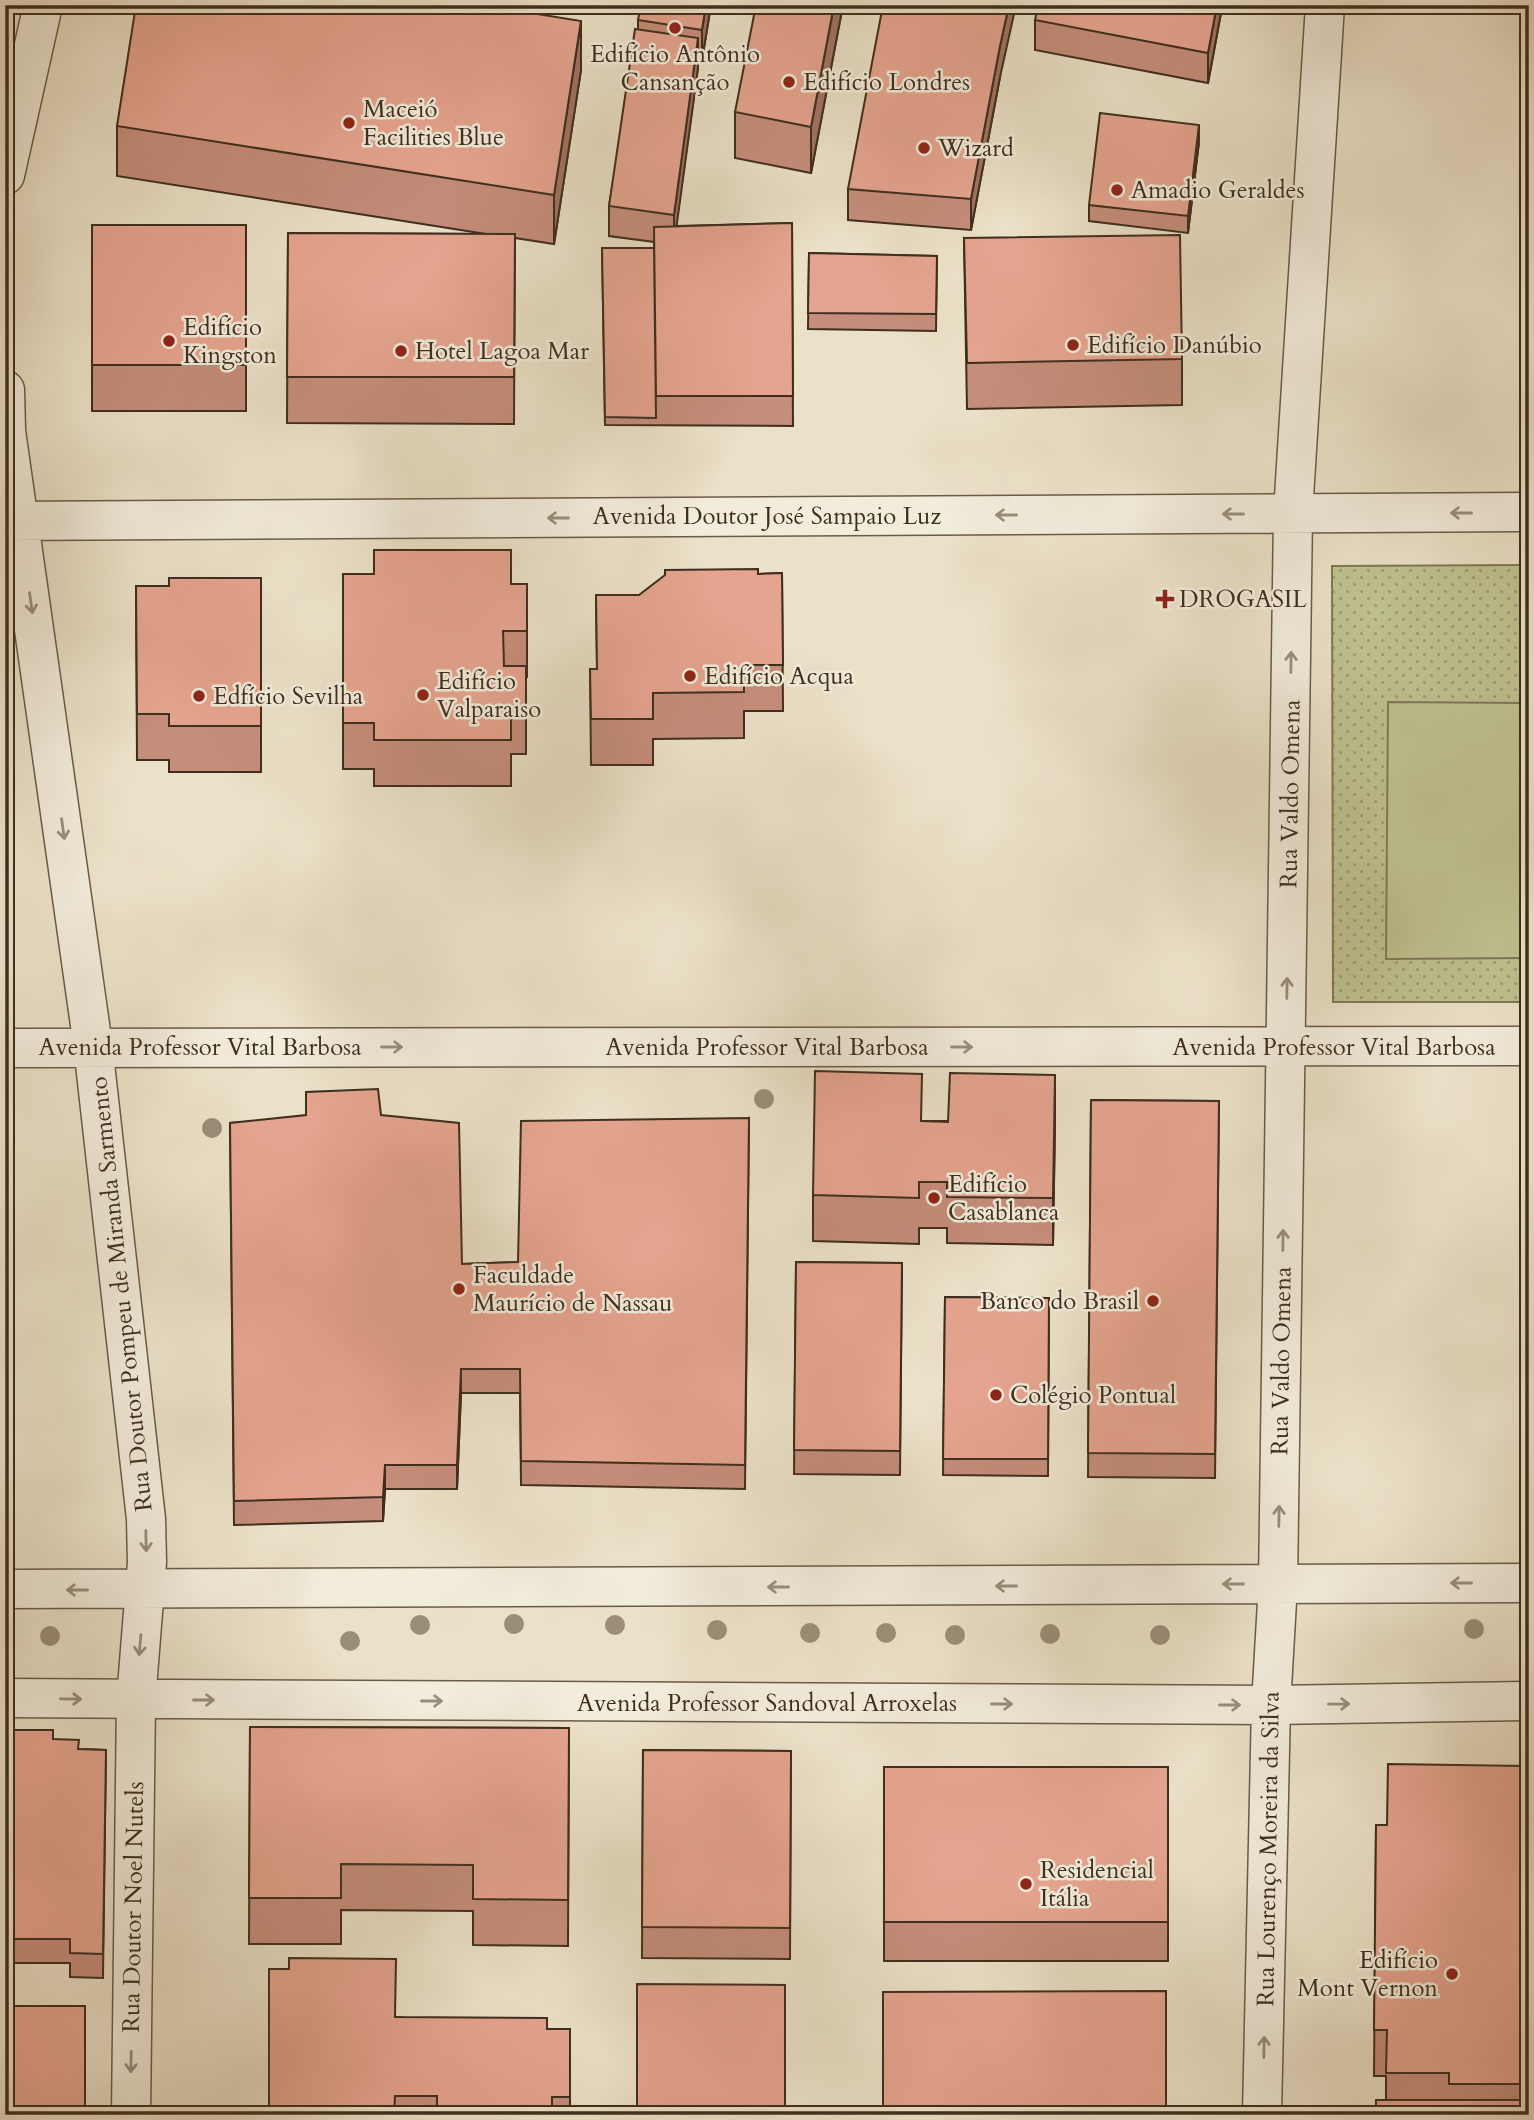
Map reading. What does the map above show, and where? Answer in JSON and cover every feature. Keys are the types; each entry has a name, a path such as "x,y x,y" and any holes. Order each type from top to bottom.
{"street":[{"path":"5,175 43,5"},
{"name":"Rua Valdo Omena","path":"1278,1584 1293,513 1325,5"},
{"name":"Rua Doutor Pompeu de Miranda Sarmento","path":"5,390 12,521 93,1046 146,1519 145,1590 136,1700"},
{"name":"Avenida Doutor José Sampaio Luz","path":"12,521 1529,512"},
{"name":"Avenida Professor Vital Barbosa","path":"5,1048 1529,1046"},
{"path":"5,1589 1529,1583"},
{"name":"Rua Lourenço Moreira da Silva","path":"1262,2115 1271,1705 1278,1584"},
{"name":"Avenida Professor Sandoval Arroxelas","path":"5,1698 1271,1705 1529,1701"},
{"name":"Rua Doutor Noel Nutels","path":"131,2115 136,1700"}],"green space":[{"path":"1529,565 1529,1002 1333,1002 1332,566"},
{"path":"1388,702 1529,703 1529,958 1386,959"}],"building":[{"name":"Maceió Facilities Blue","path":"136,5 481,5 581,21 554,195 117,126"},
{"path":"641,5 706,5 702,30 638,20"},
{"name":"Edifício Londres","path":"756,5 834,5 811,127 735,112"},
{"name":"Wizard","path":"883,5 1009,5 971,199 848,189"},
{"path":"1038,5 1217,5 1208,53 1035,20"},
{"path":"635,29 698,38 674,215 609,206"},
{"path":"1100,113 1199,125 1188,216 1089,205"},
{"path":"792,223 793,396 656,396 654,227"},
{"name":"Edifício Kingston","path":"92,225 246,225 246,365 92,365"},
{"name":"Hotel Lagoa Mar","path":"288,233 515,234 514,377 287,377"},
{"name":"Edifício Danúbio","path":"1180,235 1182,359 967,363 964,238"},
{"path":"602,248 654,248 656,418 605,417"},
{"path":"809,253 937,256 936,314 808,313"},
{"name":"Edifício Valparaiso","path":"374,550 511,550 511,584 527,584 527,631 503,631 504,666 526,666 526,708 511,708 511,740 374,740 374,723 343,723 343,574 374,574"},
{"path":"758,569 758,574 782,573 783,665 744,665 744,692 653,693 653,719 591,719 590,669 597,669 596,595 639,595 665,575 665,570"},
{"name":"Edfício Sevilha","path":"169,578 261,578 261,726 169,726 169,714 137,714 136,586 169,586"},
{"name":"Edifício Casablanca","path":"815,1071 922,1074 921,1121 948,1122 950,1073 1055,1075 1053,1198 947,1197 947,1182 919,1182 919,1198 813,1195"},
{"path":"378,1089 381,1115 459,1123 462,1264 518,1262 521,1121 749,1118 745,1465 521,1461 520,1369 461,1369 457,1465 385,1465 383,1497 234,1501 230,1123 306,1115 306,1092"},
{"name":"Banco do Brasil","path":"1091,1100 1219,1101 1215,1454 1088,1453"},
{"path":"796,1262 902,1263 900,1451 794,1450"},
{"name":"Colégio Pontual","path":"945,1297 1049,1298 1048,1459 943,1459"},
{"path":"250,1727 569,1728 568,1900 473,1899 473,1865 341,1864 341,1898 249,1898"},
{"path":"5,1730 53,1730 53,1739 79,1740 78,1749 106,1750 103,1954 70,1953 70,1939 5,1939"},
{"path":"643,1750 791,1751 790,1928 642,1927"},
{"name":"Edifício Mont Vernon","path":"1388,1764 1529,1766 1529,2084 1449,2084 1449,2073 1386,2073 1387,2030 1374,2030 1376,1825 1387,1825"},
{"name":"Residencial Itália","path":"884,1767 1168,1767 1168,1922 884,1922"},
{"path":"289,1958 396,1959 395,2017 547,2018 547,2029 570,2029 570,2097 552,2097 552,2115 437,2115 437,2096 395,2096 394,2115 269,2115 269,1969 289,1969"},
{"path":"637,1984 785,1985 785,2115 637,2115"},
{"path":"1166,1991 1166,2115 883,2115 883,1992"},
{"path":"5,2006 85,2006 85,2115 5,2115"},
{"path":"1376,2100 1529,2100 1529,2115 1376,2115"}],"place":[{"name":"Edifício Antônio Cansanção","path":"675,28"},
{"name":"Edifício Londres","path":"789,82"},
{"name":"Maceió Facilities Blue","path":"349,123"},
{"name":"Wizard","path":"924,148"},
{"name":"Amadio Geraldes","path":"1117,190"},
{"name":"Edifício Kingston","path":"169,341"},
{"name":"Edifício Danúbio","path":"1073,345"},
{"name":"Hotel Lagoa Mar","path":"401,351"},
{"name":"DROGASIL","path":"1165,599"},
{"name":"Edifício Acqua","path":"690,676"},
{"name":"Edifício Valparaiso","path":"423,695"},
{"name":"Edfício Sevilha","path":"199,696"},
{"name":"Edifício Casablanca","path":"934,1198"},
{"name":"Faculdade Maurício de Nassau","path":"459,1289"},
{"name":"Banco do Brasil","path":"1153,1301"},
{"name":"Colégio Pontual","path":"996,1395"},
{"name":"Residencial Itália","path":"1026,1884"},
{"name":"Edifício Mont Vernon","path":"1452,1974"}]}
